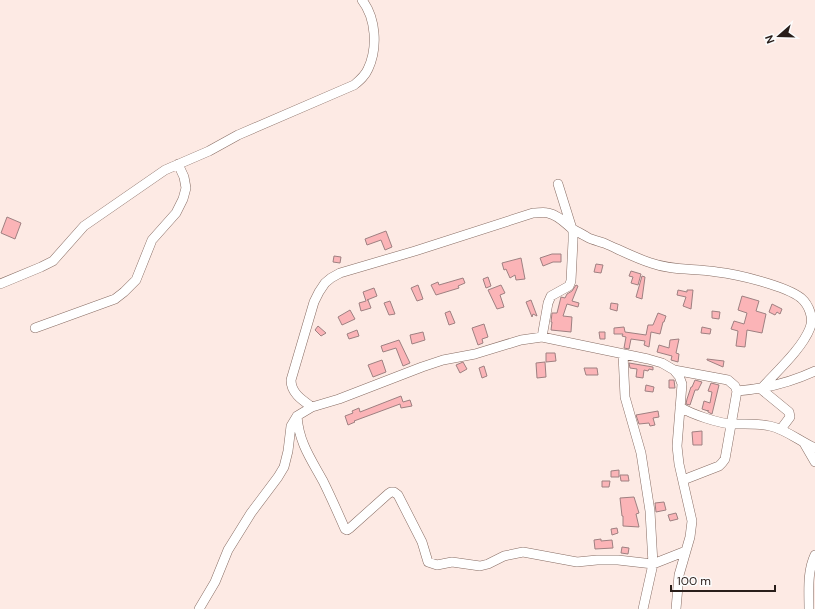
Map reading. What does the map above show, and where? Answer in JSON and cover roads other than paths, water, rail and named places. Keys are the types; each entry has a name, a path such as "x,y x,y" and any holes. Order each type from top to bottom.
{"street":[{"path":"0,284 41,267 53,260 84,226 165,170 209,151 238,135 354,85 368,70 372,59 374,34 370,14 362,0"},
{"path":"35,328 115,299 136,280 152,240 176,213 183,199 186,188 184,177 178,164"},
{"path":"542,337 548,303 551,296 569,286 571,281 574,241 572,228 558,184"},
{"path":"312,407 294,392 291,385 291,380 314,302 325,284 331,278 340,273 415,251 533,213 548,213 556,216 588,238 664,268 730,274 792,292 802,299 808,306 811,314 811,327 793,354 761,389"},
{"path":"199,609 215,582 228,550 251,513 278,478 284,467 288,451 291,426 297,416 304,410 339,399 415,369 443,360 475,354 521,340 542,337 662,363 674,370 728,380 735,386 737,391 724,459 718,466 683,480"},
{"path":"623,354 625,397 641,453 650,511 653,564 643,609"},
{"path":"674,370 679,376 682,384 677,446 692,521 692,530 679,575 676,609"},
{"path":"737,391 761,389 782,384 815,371"},
{"path":"761,389 789,412 790,417 782,429"},
{"path":"680,407 694,414 731,424 759,424 782,429 815,448"},
{"path":"297,416 300,434 310,460 323,481 345,529 347,530 388,494 394,492 398,495 402,502 422,542 428,562 431,564 437,565 452,562 480,566 488,564 504,556 523,552 577,562 618,560 653,564 686,551"},
{"path":"804,443 815,462"},
{"path":"809,609 809,576 811,562 815,555"}]}
